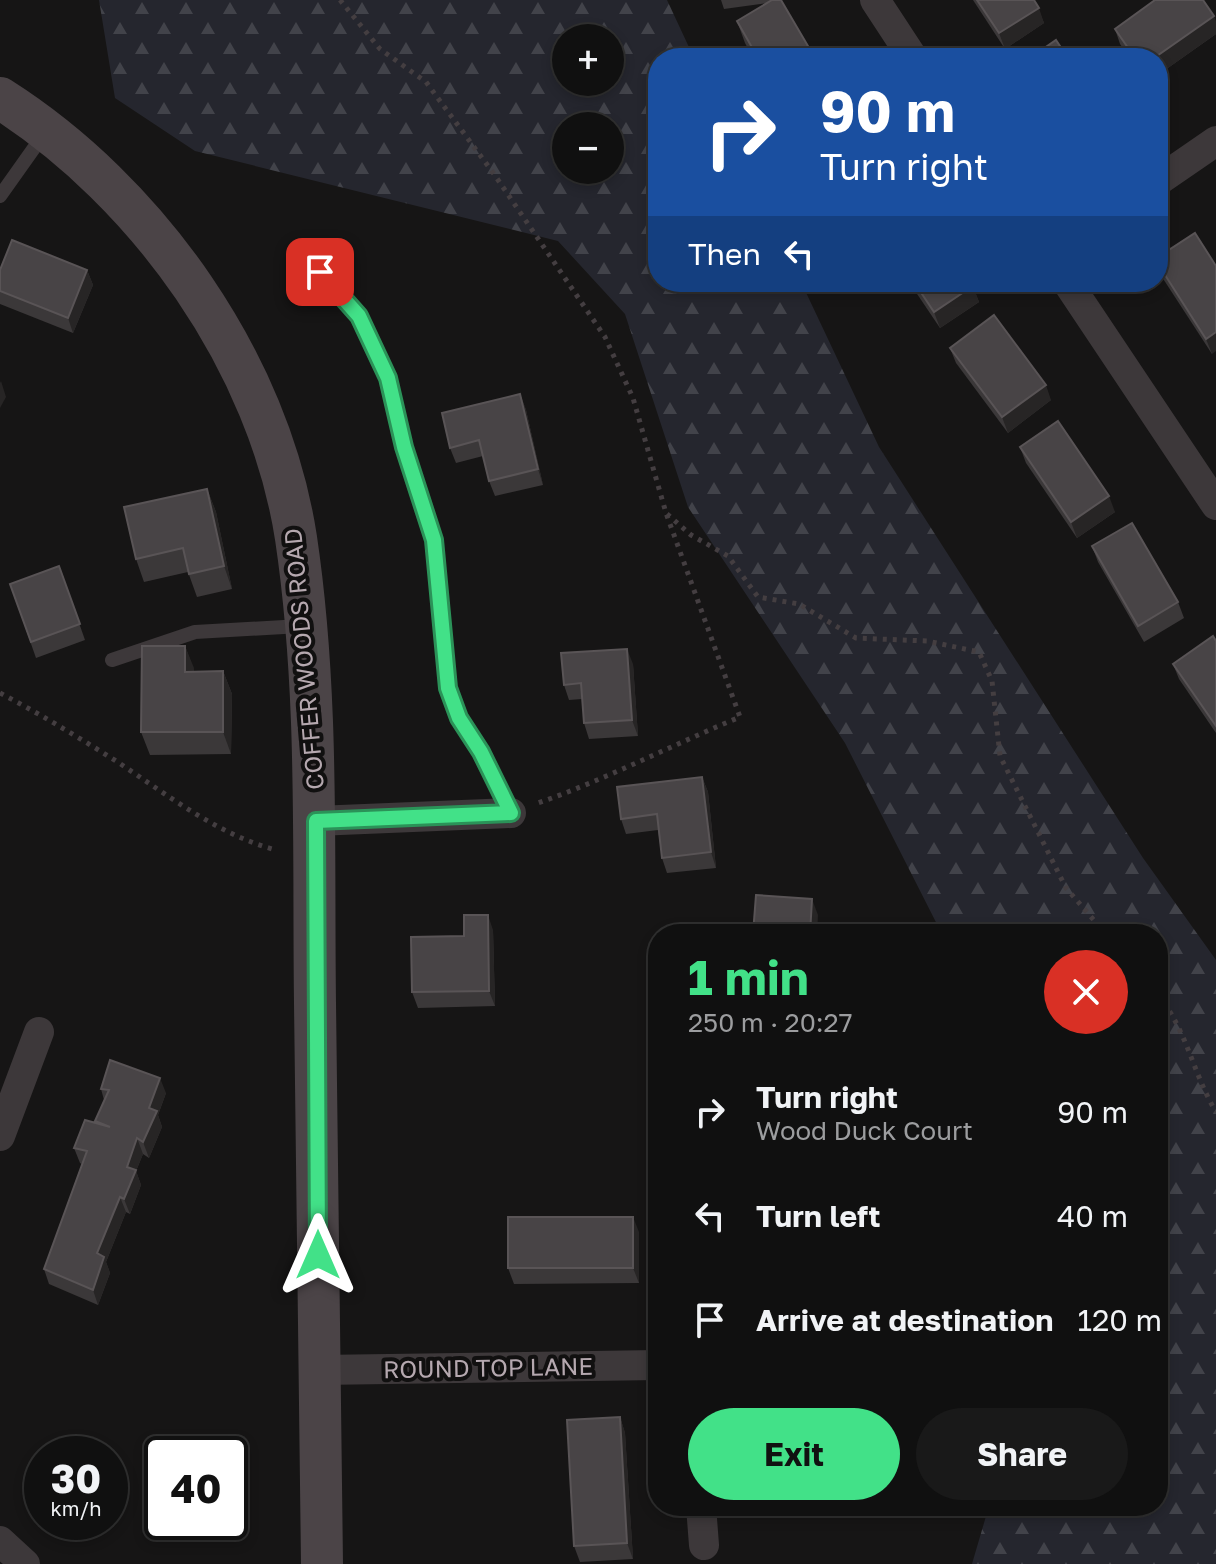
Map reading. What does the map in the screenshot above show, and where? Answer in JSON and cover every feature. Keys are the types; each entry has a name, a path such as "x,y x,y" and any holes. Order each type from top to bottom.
{"street":[{"path":"875,0 906,48"},
{"name":"COFFER WOODS ROAD","path":"0,98 47,131 112,186 145,221 188,279 227,343 260,414 295,536 305,626 316,837 322,1564"},
{"path":"1168,174 1216,141"},
{"path":"1074,292 1216,505"},
{"path":"316,837 511,813"},
{"path":"0,1136 39,1032"},
{"name":"ROUND TOP LANE","path":"319,1370 648,1365"},
{"path":"702,1516 704,1545"},
{"path":"0,1541 25,1564"}],"lane":[{"path":"0,196 47,131"},
{"path":"320,272 359,316 388,378 404,447 434,540 448,688 459,718 481,752 511,813"},
{"path":"112,660 195,632 305,626"}],"path":[{"path":"340,0 380,49 426,82 494,174 605,337 633,398 666,513 740,717 665,748 582,788 511,813"},
{"path":"666,513 691,535 728,556 758,597 799,604 856,638 927,641 979,652 992,681 1000,756 1066,888 1097,924"},
{"path":"0,693 59,725 214,825 251,843 294,855 316,837"},
{"path":"1168,1007 1176,1016 1203,1090 1216,1112"}],"green space":[{"path":"99,0 667,0 689,48 648,48 648,292 806,292 879,447 1143,858 1216,960 1216,1564 972,1564 986,1516 1168,1516 1168,924 937,924 845,743 688,507 625,314 558,241 195,151 115,98"}],"building":[{"path":"772,0 781,0 809,48 752,48 737,21"},
{"path":"977,0 1034,0 1039,8 999,33"},
{"path":"1155,0 1203,0 1214,16 1168,48 1128,48 1115,29"},
{"path":"1056,40 1061,48 1044,48"},
{"path":"1195,233 1216,266 1216,332 1206,339 1168,280 1168,251"},
{"path":"12,240 87,270 68,318 0,291 0,270"},
{"path":"921,292 964,292 934,312"},
{"path":"994,315 1046,385 1002,417 950,348"},
{"path":"520,394 538,469 489,481 479,440 450,448 442,413"},
{"path":"1058,421 1109,496 1071,522 1020,447"},
{"path":"207,489 224,566 189,574 183,548 136,559 124,507"},
{"path":"1132,523 1178,602 1138,626 1092,546"},
{"path":"59,566 80,624 31,642 10,584"},
{"path":"1213,636 1216,641 1216,726 1173,664"},
{"path":"142,646 185,646 185,672 223,671 223,732 141,732"},
{"path":"627,649 632,720 584,723 581,683 564,685 561,653"},
{"path":"702,777 711,852 662,858 657,814 621,819 617,787"},
{"path":"756,895 812,899 811,924 754,924"},
{"path":"464,915 488,915 489,991 412,992 411,937 464,936"},
{"path":"110,1060 160,1078 149,1108 157,1111 143,1142 137,1138 127,1167 136,1170 124,1199 120,1197 97,1253 104,1257 93,1290 44,1269 87,1151 74,1148 85,1120 110,1127 95,1121 109,1090 101,1089"},
{"path":"508,1217 633,1217 633,1268 508,1268"},
{"path":"620,1417 627,1543 574,1546 567,1420"}],"route":[{"path":"318,1255 316,821 511,813 481,752 459,718 448,688 434,540 404,447 388,378 359,316 320,272"}]}
